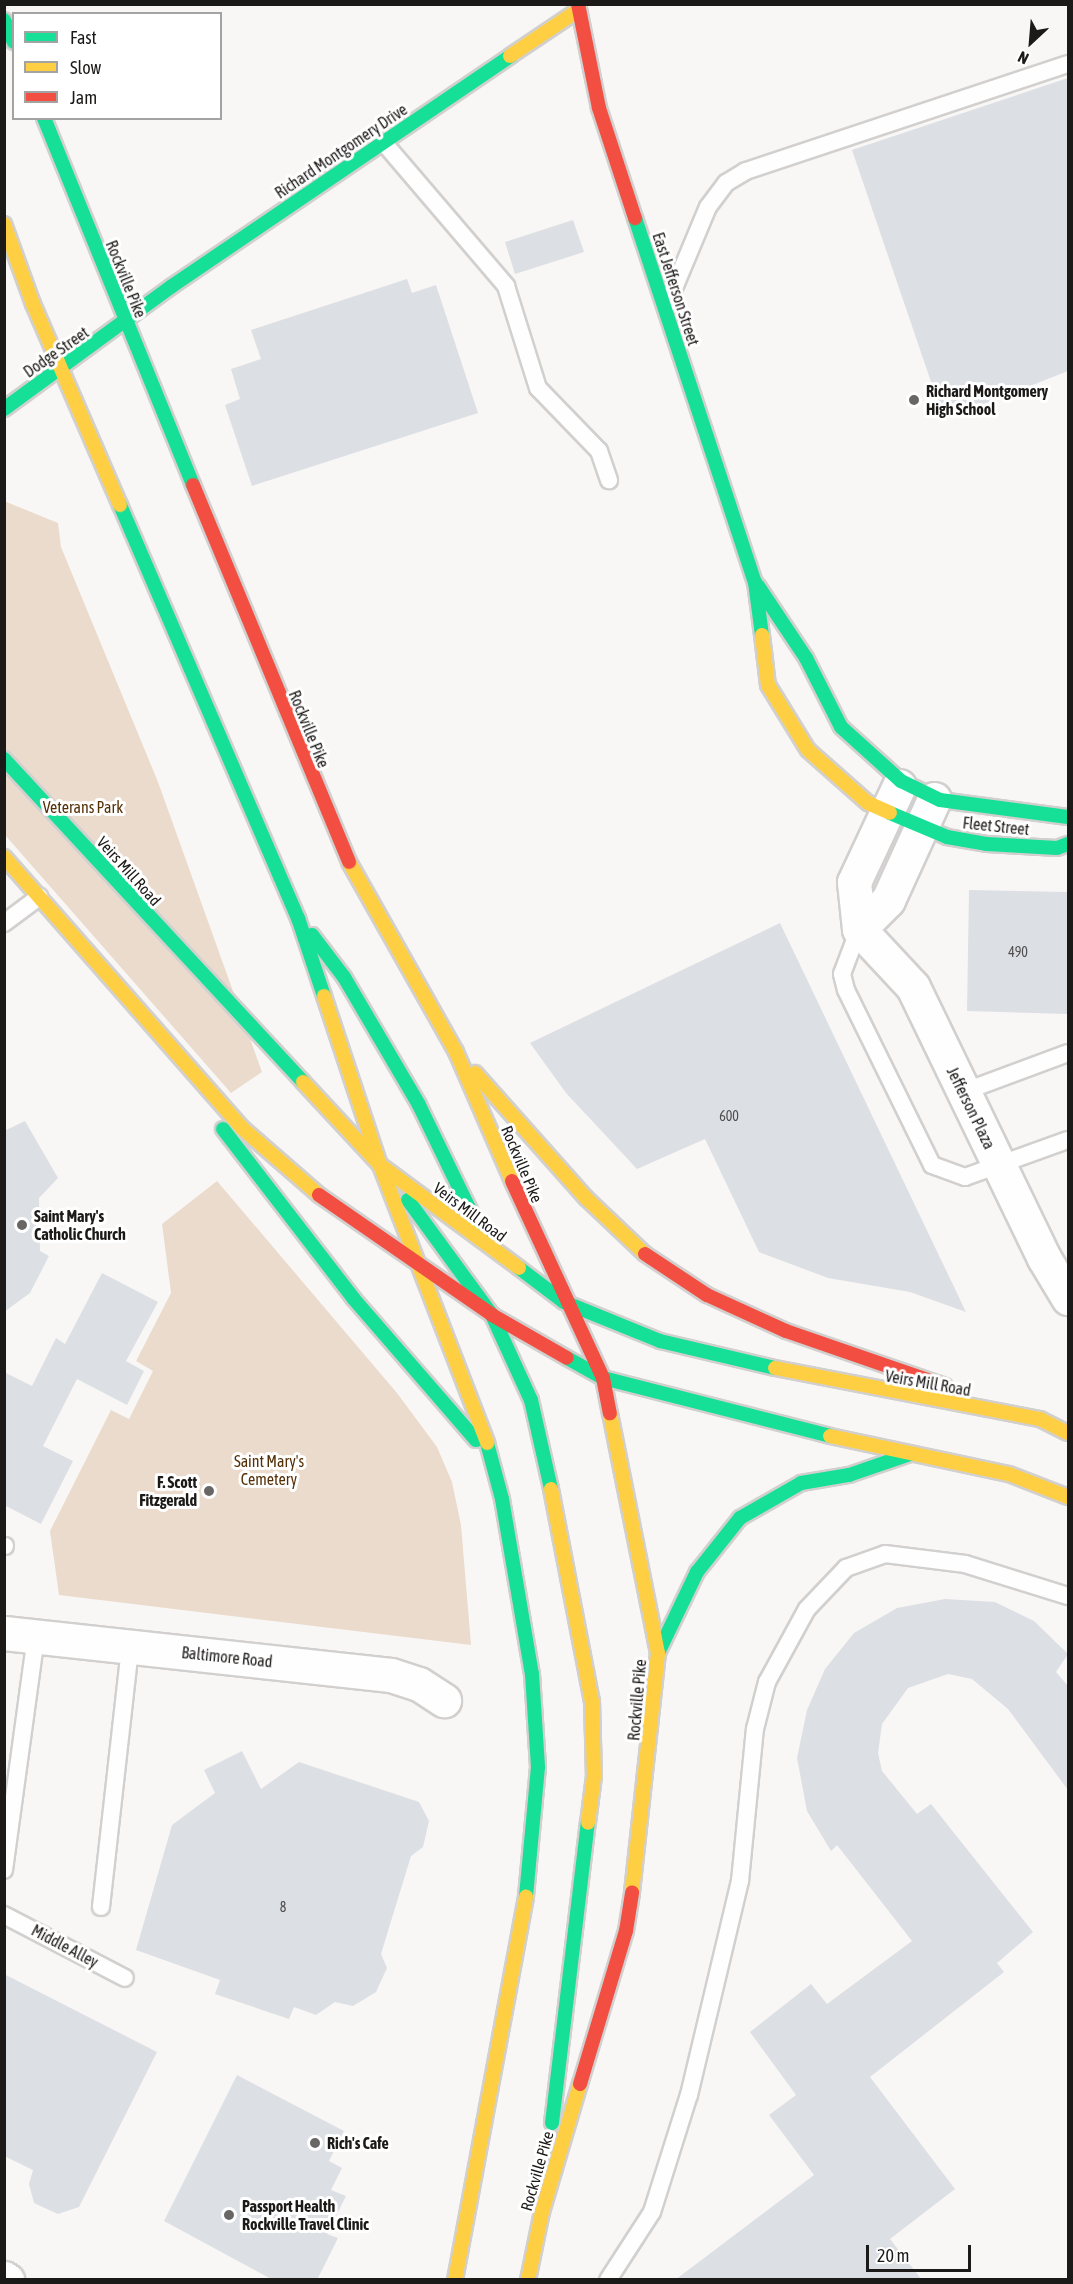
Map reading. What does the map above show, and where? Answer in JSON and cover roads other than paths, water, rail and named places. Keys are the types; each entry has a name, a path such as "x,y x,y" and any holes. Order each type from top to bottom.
{"main road":[{"name":"Richard Montgomery Drive","path":"126,323 172,286 580,7"},
{"name":"East Jefferson Street","path":"580,7 599,108 755,582 768,685 808,750 868,804 921,828"},
{"path":"4,20 12,38"},
{"name":"Rockville Pike","path":"45,120 336,839 456,1052 564,1302 603,1378 658,1653 643,1823 626,1931 542,2212 528,2280"},
{"path":"4,224 60,368 298,918 380,1165 492,1457 516,1567 532,1674 538,1767 529,1884 455,2280"},
{"name":"Dodge Street","path":"4,409 126,323"},
{"name":"East Jefferson Street","path":"755,582 806,658 841,727 901,782 934,798"},
{"name":"Veirs Mill Road","path":"4,759 380,1165 564,1302 660,1341 862,1388 1041,1419 1068,1434"},
{"name":"Fleet Street","path":"934,798 1068,817"},
{"name":"Fleet Street","path":"921,828 987,844 1057,848 1068,844"},
{"path":"4,857 242,1128 340,1213 422,1272 492,1316 603,1378 910,1454 1009,1474 1068,1497"},
{"path":"298,918 344,977 419,1105 487,1245 529,1297"},
{"path":"136,1008 264,1186 492,1457"},
{"path":"456,1052 610,1221 643,1253 707,1295 786,1331 1041,1419"},
{"path":"380,1165 459,1264 492,1316 531,1400 559,1509 592,1701 594,1776 542,2212"},
{"path":"565,1339 603,1378"},
{"path":"658,1653 698,1572 740,1518 801,1483 849,1475 910,1454"}],"street":[{"path":"859,929 854,882 901,782"},
{"path":"859,929 888,900 934,798"},
{"name":"Jefferson Plaza","path":"859,929 913,987 998,1164 1068,1298"},
{"name":"Baltimore Road","path":"20,1635 391,1675 419,1684 444,1700"}],"lane":[{"path":"665,309 708,207 726,183 746,171 1068,64"},
{"path":"384,143 506,286 538,388 599,451 609,480"},
{"path":"4,923 39,897"},
{"path":"859,929 842,974 846,990 922,1150 932,1165 965,1177 1068,1140"},
{"path":"963,1092 1068,1053"},
{"path":"608,2280 652,2212 689,2095 740,1881 755,1729 767,1682 807,1609 846,1568 885,1554 965,1563 1068,1596"},
{"path":"4,1870 20,1635"},
{"path":"101,1907 130,1647"},
{"name":"Middle Alley","path":"4,1915 125,1978"}],"place":[{"name":"Richard Montgomery High School","path":"914,400"},
{"name":"Saint Mary's Catholic Church","path":"22,1225"},
{"name":"F. Scott Fitzgerald","path":"209,1491"},
{"name":"Rich's Cafe","path":"315,2143"},
{"name":"Passport Health Rockville Travel Clinic","path":"229,2215"}],"park label":[{"name":"Veterans Park","path":"83,807"},
{"name":"Saint Mary's Cemetery","path":"269,1470"}]}
